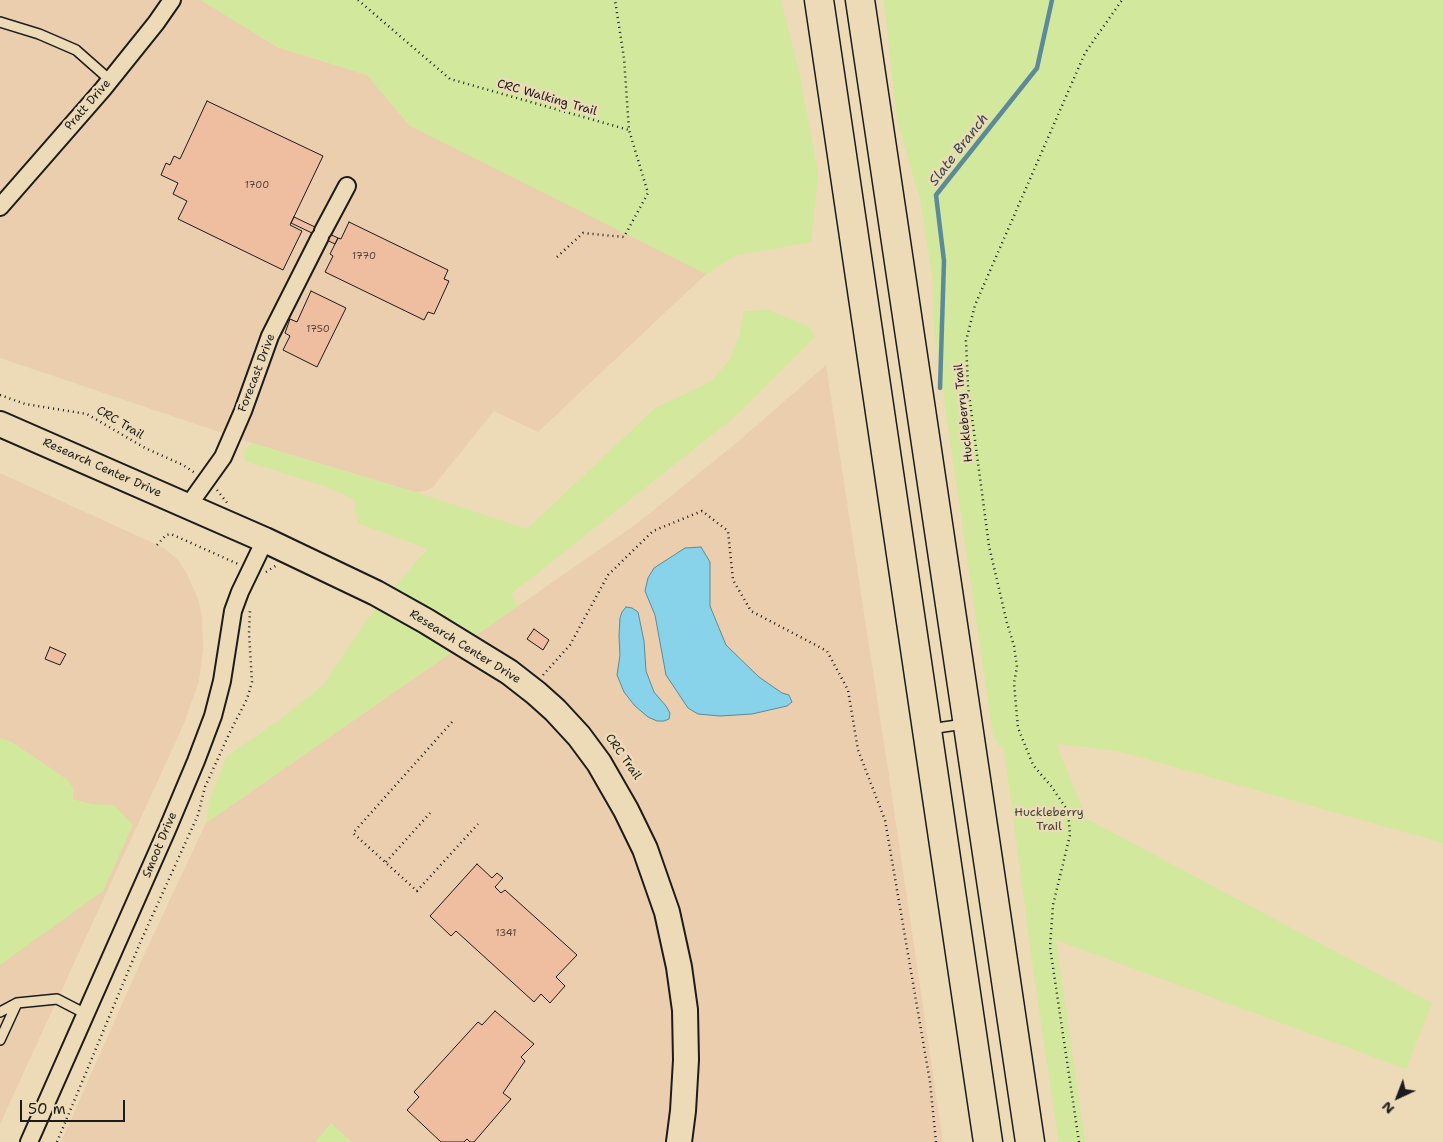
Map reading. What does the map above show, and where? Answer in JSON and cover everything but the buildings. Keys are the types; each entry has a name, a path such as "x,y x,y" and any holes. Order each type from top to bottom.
{"highway":[{"path":"819,0 988,1142"},
{"path":"860,0 1030,1142"}],"main road":[{"name":"Research Center Drive","path":"0,424 188,506 376,592 509,672 555,710 579,736 599,763 626,810 645,849 667,912 679,967 684,1010 686,1060 683,1111 678,1142"}],"street":[{"name":"Pratt Drive","path":"0,207 110,80 156,24 172,0"},
{"name":"Forecast Drive","path":"188,506 224,457 270,336 347,186"},
{"name":"Smoot Drive","path":"29,1142 196,761 213,716 222,681 233,611 264,540"}],"lane":[{"path":"0,22 38,34 76,50 110,80"},
{"path":"927,729 968,723"},
{"path":"0,1012 17,1003 57,999 86,1014"},
{"path":"0,1040 17,1003"}],"path":[{"name":"CRC Walking Trail","path":"358,0 450,79 629,130"},
{"path":"557,258 583,233 624,237 648,193 629,130 624,58 615,0"},
{"name":"Huckleberry Trail","path":"1079,1142 1050,947 1053,905 1070,836 1068,811 1051,786 1033,765 1018,728 1014,684 1016,667 1014,646 988,546 968,387 966,341 975,305 1085,53 1122,0"},
{"name":"CRC Trail","path":"0,395 25,404 87,414 145,448 183,465 196,474"},
{"path":"548,680 543,676 570,645 608,575 654,531 702,511 728,530 733,580 751,611 827,651 848,690 858,750 886,820 930,1082 936,1142"},
{"path":"157,545 166,535 171,534 240,565"},
{"path":"452,722 353,833 417,891 478,824"},
{"path":"386,862 430,813"}],"shaded area":[{"path":"0,0 201,0 277,47 367,75 410,126 706,274 538,432 494,411 432,488 425,491 415,492 252,443 0,358"},
{"path":"826,365 943,1142 61,1142 142,959 206,823 639,522 741,439"},
{"path":"0,473 164,548 177,559 186,572 199,601 202,617 203,650 199,681 183,726 0,1124"}],"green space":[{"path":"201,0 781,0 799,72 818,173 811,242 737,255 706,274 410,126 367,75 277,47"},
{"path":"884,0 1443,0 1443,843 1118,751 1056,744 1087,819 1432,1003 1406,1069 1056,940 1085,1142 1059,1142 1035,982 1004,749 999,746 993,735 934,329 933,282 921,203 897,120"},
{"path":"768,310 810,327 815,337 737,415 511,594 518,606 206,823 209,802 227,756 281,719 323,685 367,620 427,549 358,523 354,499 327,487 245,461 244,451 252,443 415,492 527,529 655,408 710,382 729,361 739,336 744,311"},
{"path":"0,738 12,742 68,780 74,789 73,799 92,804 114,805 133,825 103,891 0,965"},
{"path":"331,1123 352,1142 315,1142"}],"water":[{"path":"701,547 710,562 710,606 726,645 759,677 782,693 789,695 792,702 787,706 752,714 720,716 698,714 688,708 666,675 655,615 645,591 648,578 654,568 685,548"},
{"path":"626,607 638,612 644,641 646,671 654,692 670,713 669,719 664,721 657,721 648,717 635,706 624,692 617,675 620,655 620,618"}],"waterway":[{"name":"Slate Branch","path":"940,388 944,261 936,195 1037,68 1052,0"}]}
